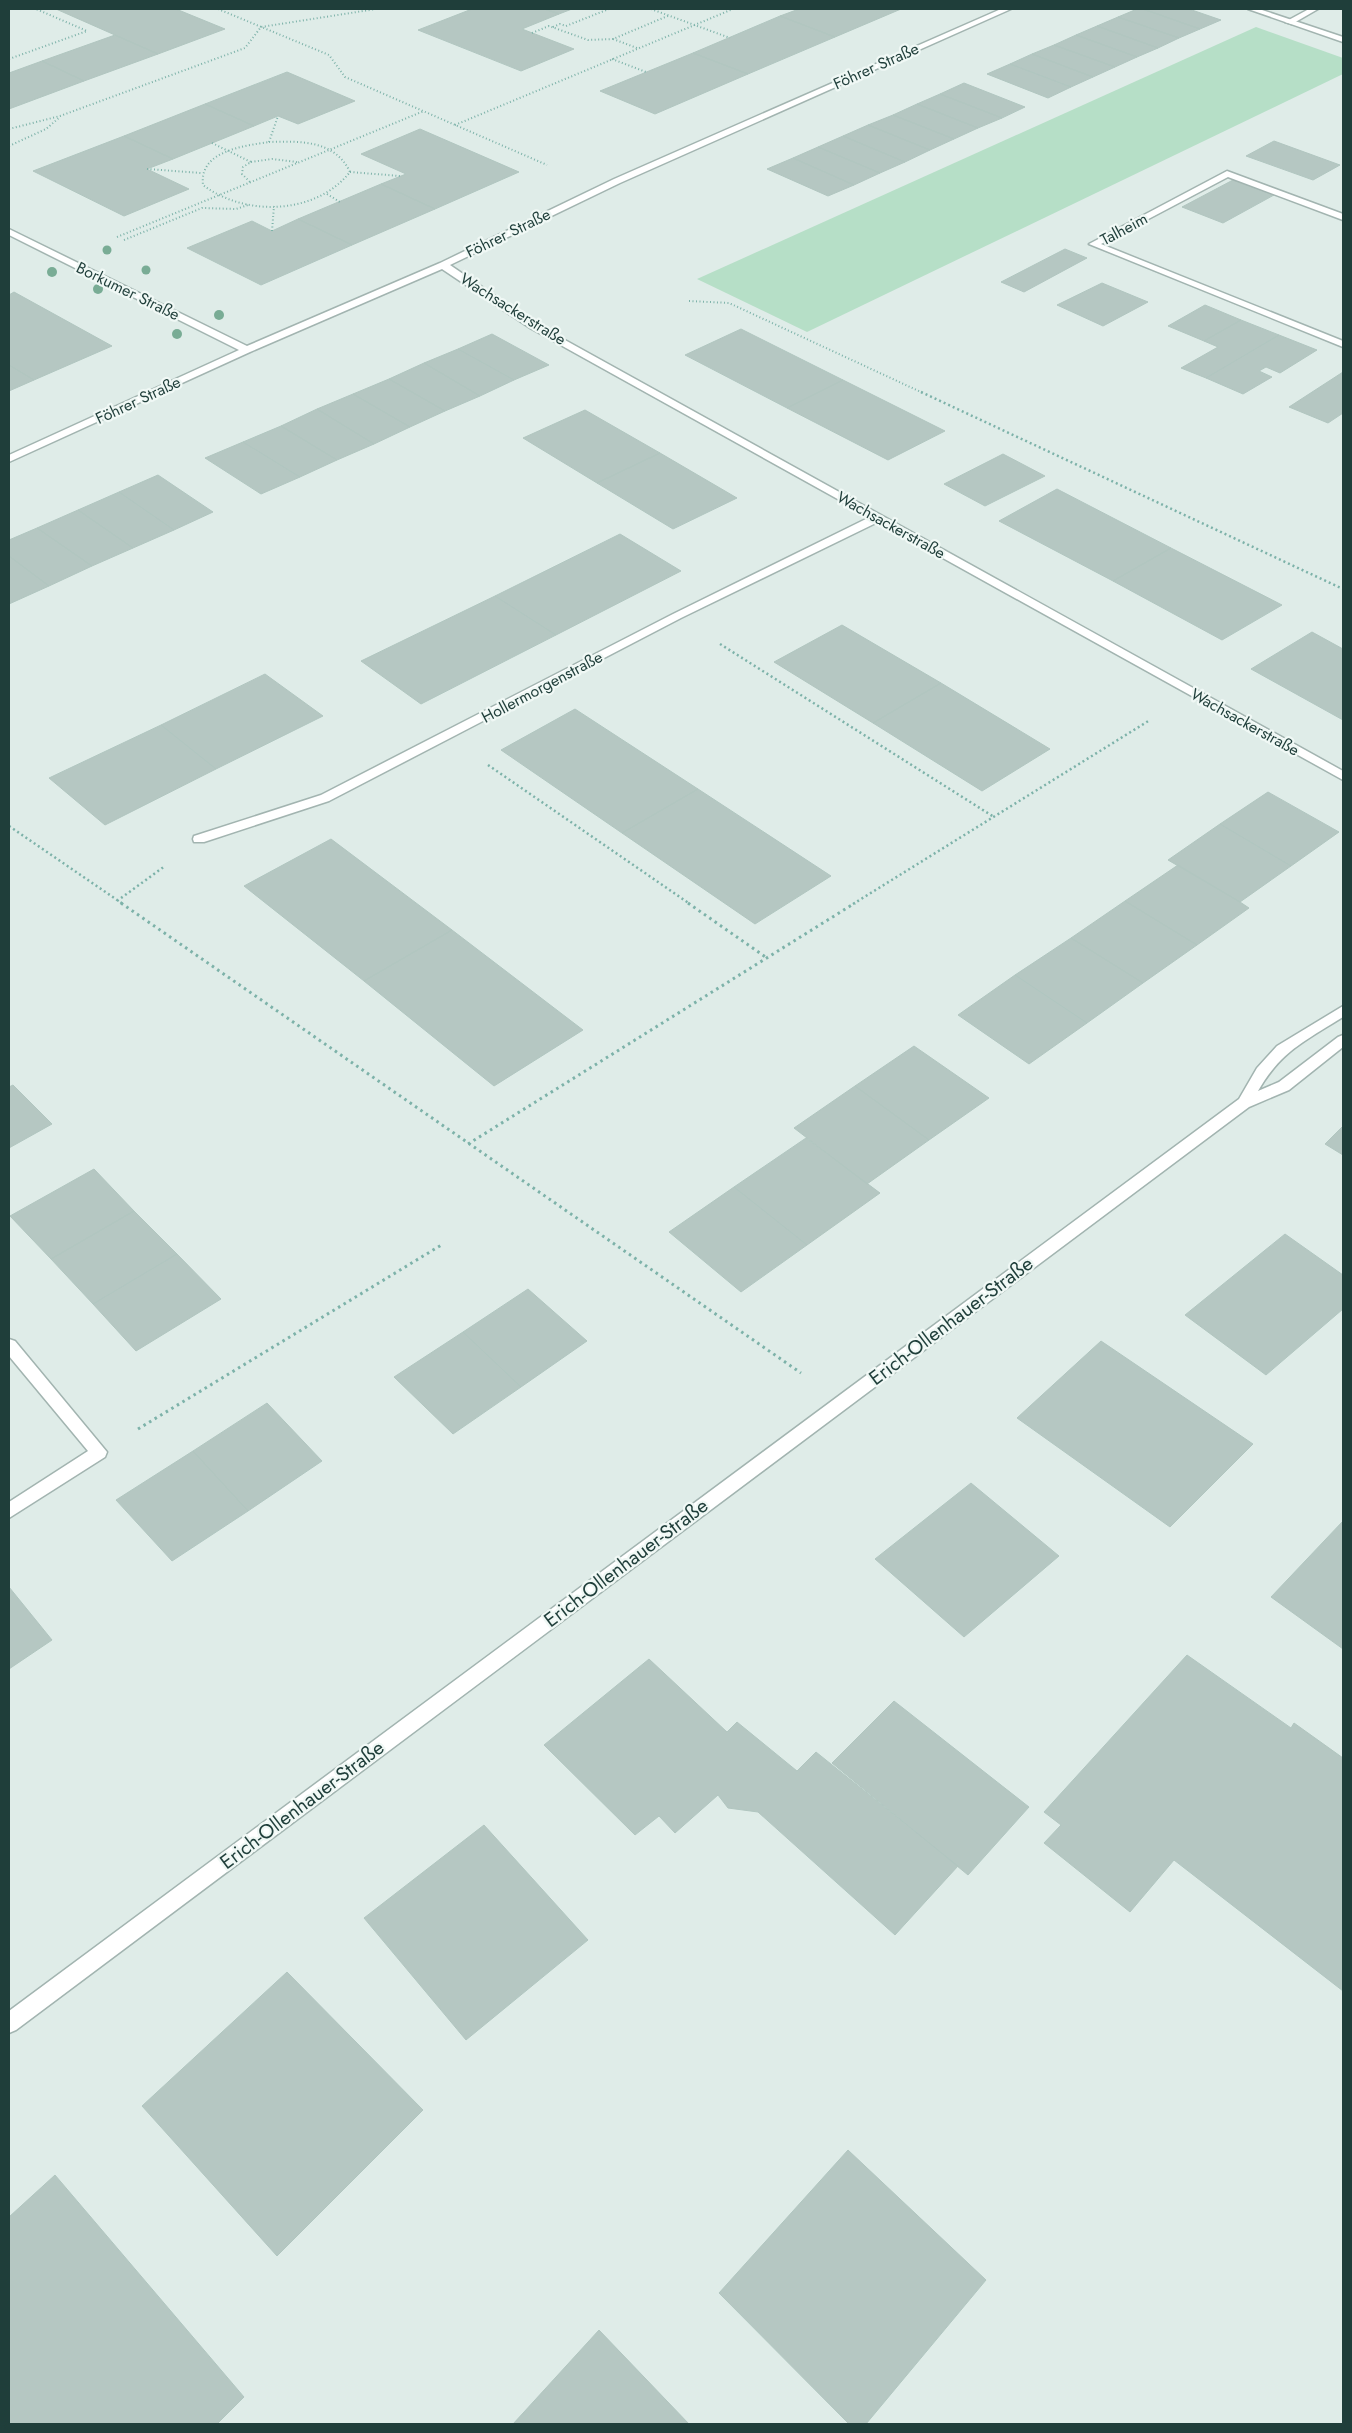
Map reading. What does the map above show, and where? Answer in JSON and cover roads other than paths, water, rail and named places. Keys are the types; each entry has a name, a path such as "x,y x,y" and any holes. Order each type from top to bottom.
{"street":[{"name":"Föhrer Straße","path":"9,459 247,350 443,265 610,183 1007,9"},
{"path":"1252,9 1343,40"},
{"path":"1289,22 1314,9"},
{"name":"Talheim","path":"1343,217 1227,174 1094,244 1343,344"},
{"name":"Borkumer Straße","path":"9,232 247,350"},
{"name":"Wachsackerstraße","path":"443,265 534,326 1343,776"},
{"name":"Hollermorgenstraße","path":"199,839 325,798 677,616 877,518"},
{"name":"Erich-Ollenhauer-Straße","path":"1244,1103 1262,1072 1282,1049 1343,1010"},
{"name":"Erich-Ollenhauer-Straße","path":"9,2023 1244,1103 1284,1086 1343,1040"},
{"path":"9,1344 99,1452 9,1511"}]}
